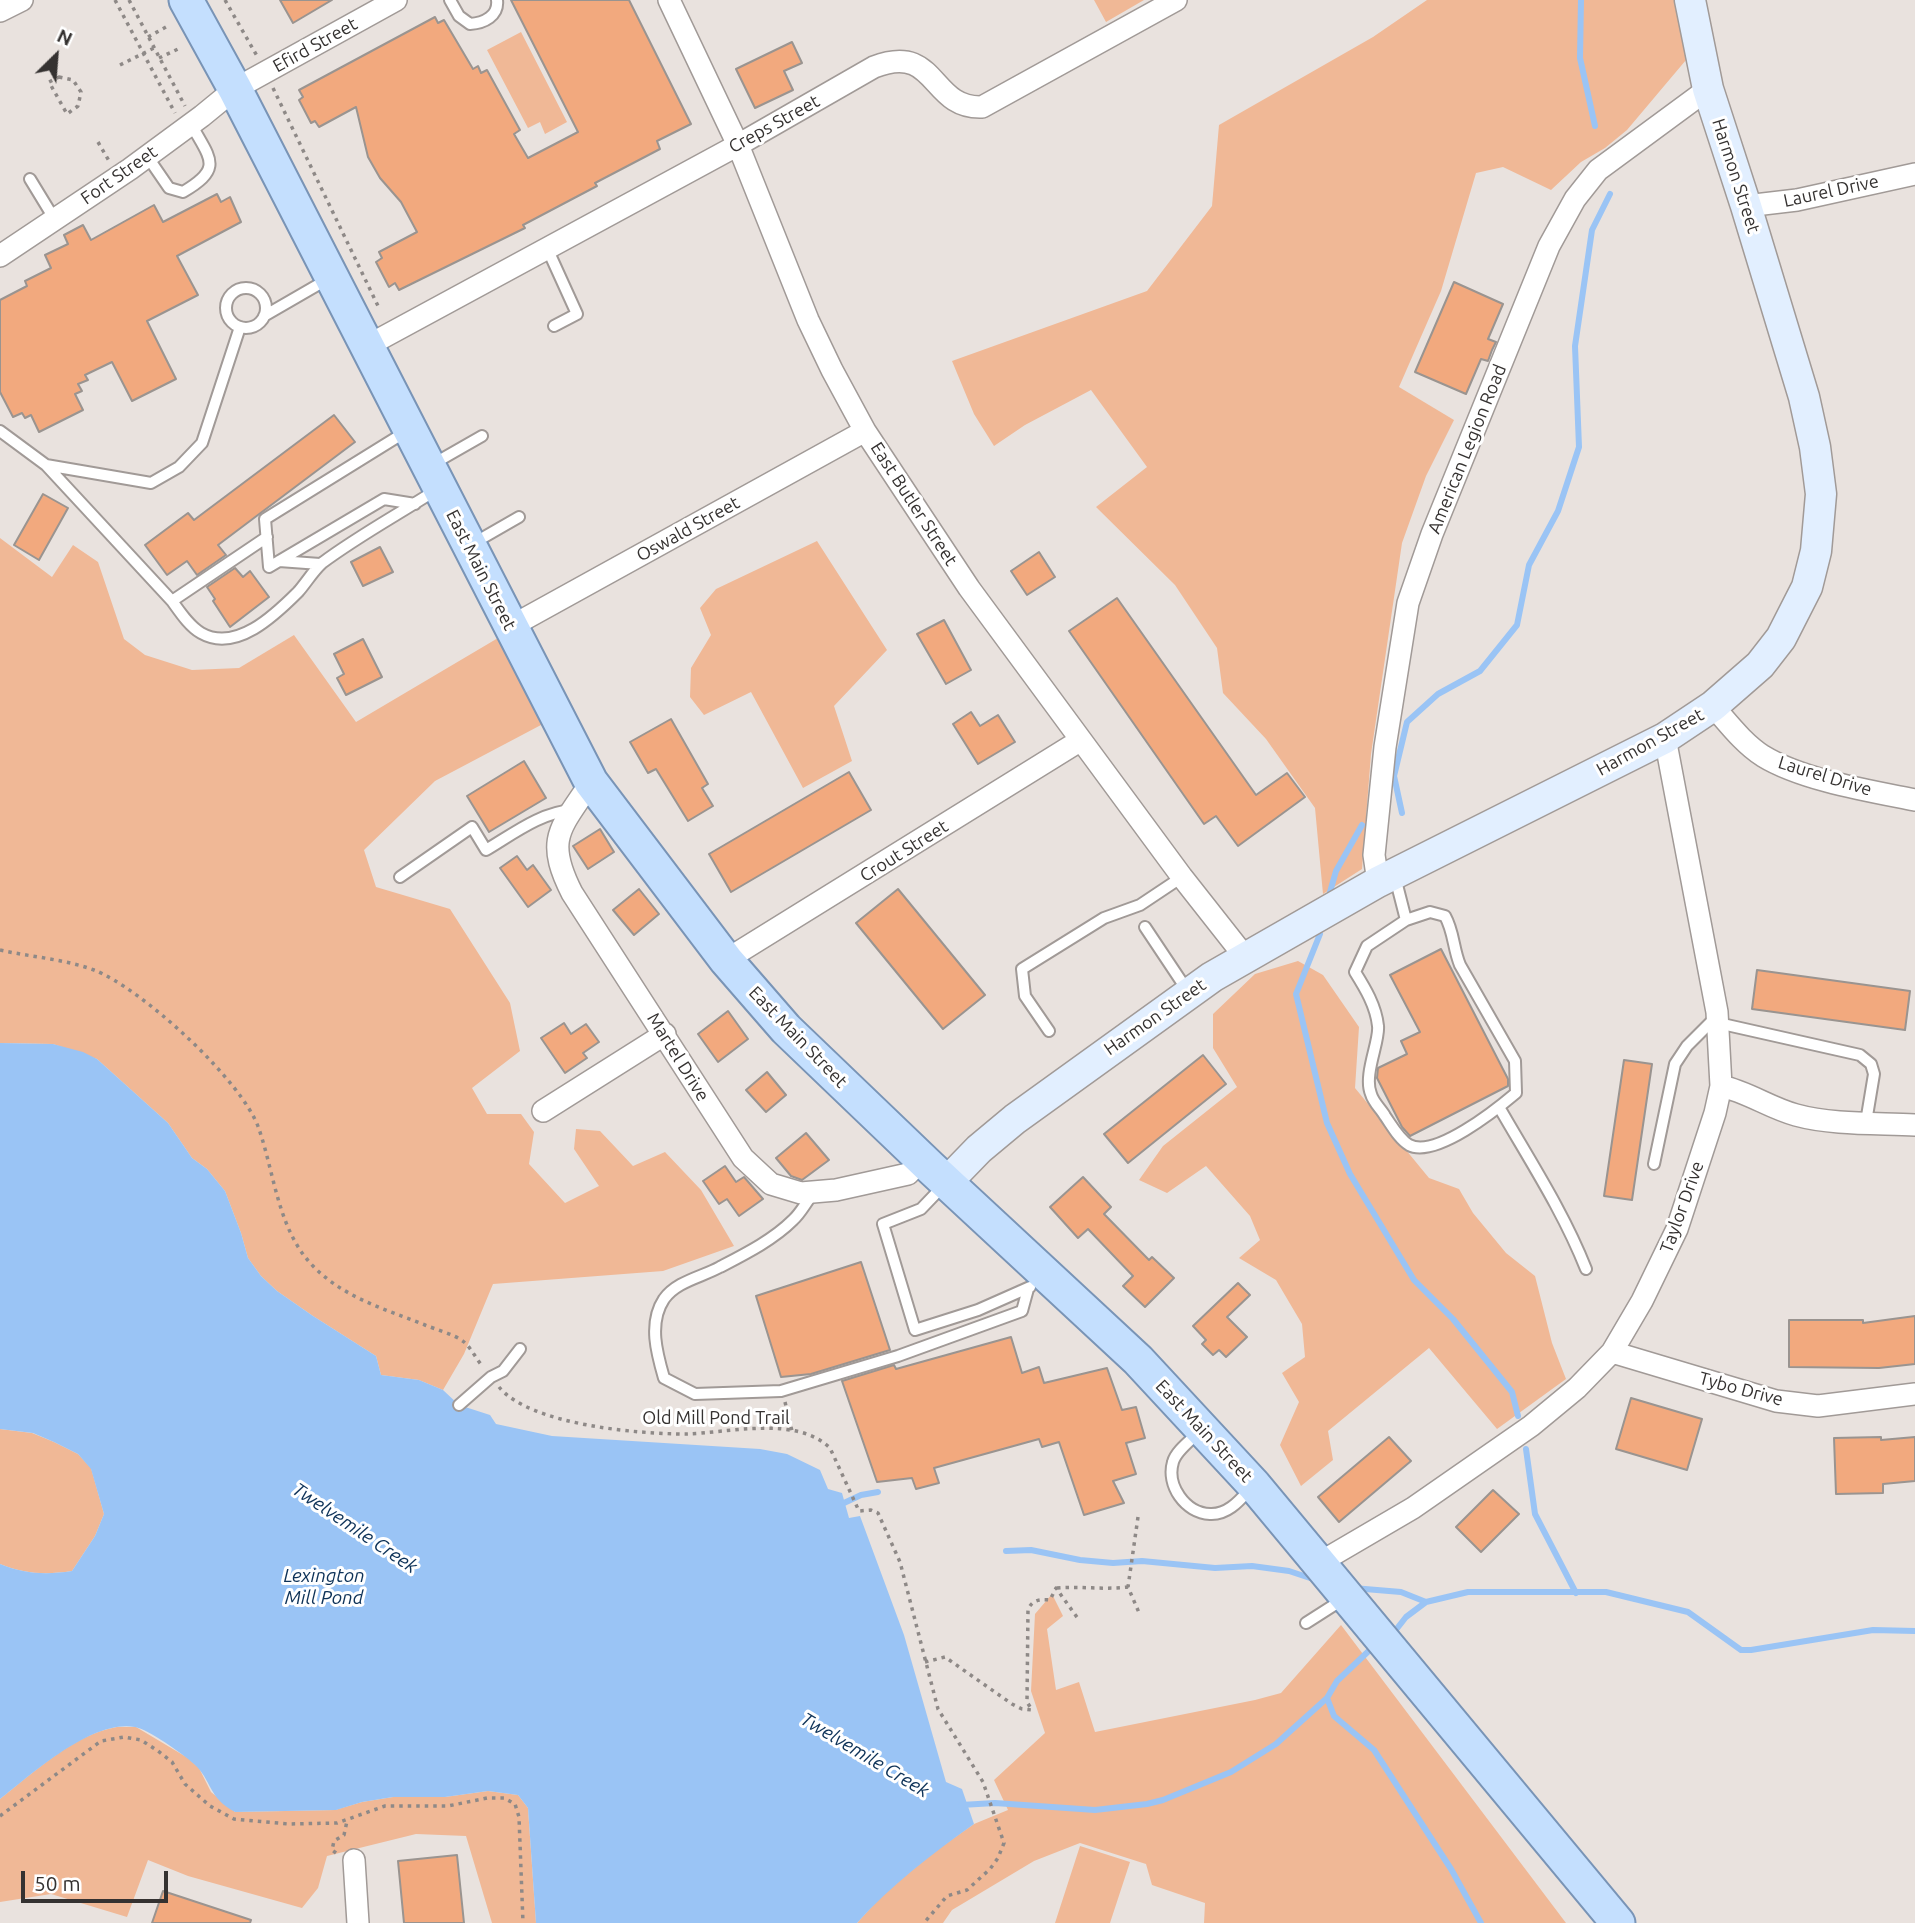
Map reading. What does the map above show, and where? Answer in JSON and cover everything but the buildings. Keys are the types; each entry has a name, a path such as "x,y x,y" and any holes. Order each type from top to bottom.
{"main road":[{"name":"East Main Street","path":"186,0 332,277 375,332 410,429 427,486 468,546 591,782 726,960 786,1029 947,1182 1036,1280 1138,1360 1254,1485 1618,1923"}],"street":[{"path":"0,11 22,0"},
{"name":"Efird Street","path":"235,89 396,0"},
{"name":"East Butler Street","path":"669,0 738,145 808,320 865,431 969,588 1182,877 1245,957"},
{"name":"Creps Street","path":"375,332 547,248 738,145 874,67 902,60 918,65 958,104 982,107 1176,0"},
{"name":"Harmon Street","path":"947,1182 979,1149 1015,1119 1189,993 1245,957 1386,878 1665,738 1713,706 1760,665 1781,638 1807,587 1816,551 1821,494 1815,447 1804,397 1708,89 1690,0"},
{"name":"Fort Street","path":"0,257 147,156 185,116 235,89"},
{"name":"American Legion Road","path":"1386,878 1374,855 1385,747 1408,603 1432,534 1549,246 1575,199 1598,170 1708,89"},
{"name":"Laurel Drive","path":"1746,206 1797,200 1915,174"},
{"name":"Oswald Street","path":"510,627 865,431"},
{"name":"Laurel Drive","path":"1713,706 1751,747 1779,764 1854,787 1915,800"},
{"name":"Taylor Drive","path":"1333,1579 1413,1508 1531,1426 1577,1388 1612,1352 1642,1301 1677,1229 1716,1113 1721,1086 1718,1019 1665,738"},
{"name":"Crout Street","path":"726,960 1081,740"},
{"name":"Martel Drive","path":"591,782 560,830 556,851 562,873 572,893 743,1158 771,1184 801,1193 836,1190 908,1174 922,1159"},
{"path":"543,1111 665,1034"},
{"path":"1721,1086 1741,1090 1794,1115 1812,1119 1915,1125"},
{"name":"Tybo Drive","path":"1612,1352 1776,1401 1818,1406 1915,1394"},
{"path":"354,1860 358,1923"}],"lane":[{"path":"450,0 459,16 470,24 482,22 494,14 498,5 496,0"},
{"path":"147,156 173,190 183,192 204,178 211,167 209,158 185,116"},
{"path":"30,179 55,220"},
{"path":"547,248 577,314 554,326"},
{"path":"264,316 332,277"},
{"path":"250,288 261,295 266,307 264,316 259,324 253,327 240,327 229,319 226,306 231,294 250,288"},
{"path":"46,465 151,483 179,467 202,443 240,327"},
{"path":"274,564 265,519 410,429"},
{"path":"0,431 46,465 194,627 213,638 239,636 257,627 288,602 320,565 427,486 482,436"},
{"path":"274,564 384,499 427,486"},
{"path":"468,546 519,517"},
{"path":"172,601 267,537"},
{"path":"274,564 320,565"},
{"path":"400,877 472,827 486,849 544,817 573,810"},
{"path":"1049,1031 1025,996 1022,970 1104,918 1140,905 1182,877"},
{"path":"1386,878 1406,920"},
{"path":"1430,912 1445,916 1453,931 1455,952 1460,965 1515,1061 1516,1093 1499,1107 1440,1143 1421,1148 1409,1145 1396,1132 1370,1093 1371,1056 1379,1027 1369,994 1355,972 1367,946 1406,920 1430,912"},
{"path":"1144,927 1189,993"},
{"path":"1654,1164 1675,1064 1687,1046 1718,1019 1860,1055 1871,1064 1874,1074 1866,1122"},
{"path":"1499,1107 1544,1180 1573,1235 1586,1269"},
{"path":"947,1182 921,1209 883,1224 915,1330 978,1310 1036,1280"},
{"path":"814,1192 794,1220 757,1247 681,1284 665,1298 657,1319 655,1335 664,1378 695,1394 781,1391 898,1356 1021,1311 1036,1280"},
{"path":"459,1405 491,1377 503,1371 520,1349"},
{"path":"1202,1428 1174,1458 1171,1479 1179,1497 1191,1508 1209,1515 1234,1506 1254,1485"},
{"path":"1306,1623 1333,1579"}],"path":[{"path":"115,0 169,101 185,116"},
{"path":"129,0 179,95 185,116"},
{"path":"225,0 306,152 375,332"},
{"path":"121,10 131,5"},
{"path":"148,37 166,27"},
{"path":"135,37 145,32"},
{"path":"120,65 154,48"},
{"path":"159,58 178,49"},
{"path":"152,69 162,63"},
{"path":"64,77 77,83 81,97 75,109 68,114 49,82 64,77"},
{"path":"169,101 179,95"},
{"path":"98,142 110,163"},
{"name":"Old Mill Pond Trail","path":"0,950 57,960 94,971 118,983 177,1027 247,1102 259,1128 292,1239 313,1266 339,1289 464,1342 513,1401 545,1416 629,1431 686,1434 742,1429 792,1431 808,1434 823,1441 830,1448 859,1511 871,1510 878,1513 900,1562 938,1709 983,1782 1004,1843 998,1858 989,1869 967,1889 947,1896 924,1923"},
{"path":"781,1391 792,1431"},
{"path":"1139,1517 1128,1587 1140,1615"},
{"path":"1056,1588 1108,1590 1128,1587"},
{"path":"925,1662 945,1657 1013,1704 1032,1710 1027,1702 1028,1609 1032,1602 1050,1600 1056,1588"},
{"path":"1056,1588 1079,1620"},
{"path":"0,1816 101,1741 124,1737 141,1740 158,1751 172,1762 185,1784 210,1806 233,1819 288,1824 337,1822 385,1806 448,1806 487,1798 504,1798 515,1804 519,1817 523,1923"}],"shaded area":[{"path":"1094,0 1144,0 1106,22"},
{"path":"1427,0 1674,0 1686,60 1627,130 1605,148 1581,162 1551,190 1503,167 1476,173 1441,291 1399,387 1454,420 1426,476 1402,543 1371,754 1362,869 1323,894 1315,808 1266,739 1223,693 1217,648 1175,585 1096,507 1147,467 1091,390 1025,425 994,446 974,414 952,361 1147,291 1212,206 1219,125 1373,37"},
{"path":"521,32 567,122 545,134 540,122 528,128 487,50"},
{"path":"0,538 52,577 73,545 98,562 124,639 145,655 192,670 239,668 294,635 356,722 498,638 558,716 435,781 364,850 376,887 450,909 510,1003 520,1051 472,1088 487,1114 521,1114 534,1132 529,1164 565,1203 599,1186 574,1149 576,1129 600,1131 633,1166 665,1152 701,1190 734,1246 663,1271 493,1284 464,1354 443,1390 419,1380 381,1375 376,1356 277,1291 261,1276 248,1258 225,1191 207,1169 192,1158 168,1123 97,1059 53,1044 0,1043"},
{"path":"817,541 887,650 834,706 852,761 803,788 751,692 704,715 690,697 691,668 711,635 700,608 716,589"},
{"path":"1298,961 1323,975 1359,1027 1355,1088 1429,1178 1459,1189 1473,1213 1506,1253 1535,1276 1552,1343 1566,1379 1497,1429 1429,1348 1328,1431 1333,1460 1301,1486 1280,1445 1299,1402 1282,1373 1305,1357 1302,1324 1276,1280 1239,1258 1260,1240 1250,1216 1206,1166 1167,1193 1139,1180 1163,1146 1237,1087 1213,1048 1213,1014 1255,974"},
{"path":"0,1429 32,1433 54,1442 78,1454 91,1468 104,1514 95,1536 72,1571 36,1573 0,1564"},
{"path":"1052,1594 1063,1616 1047,1629 1056,1690 1079,1682 1095,1732 1281,1693 1341,1625 1566,1923 1204,1923 1205,1903 1152,1885 1146,1864 1080,1843 1034,1861 952,1910 943,1923 857,1923 884,1893 938,1849 974,1824 1008,1810 994,1780 1045,1733 1031,1691 1035,1614"},
{"path":"117,1727 136,1727 188,1758 199,1768 211,1792 235,1812 335,1810 393,1797 445,1797 488,1791 518,1795 528,1808 536,1923 492,1923 466,1836 416,1834 327,1856 318,1888 302,1908 188,1876 148,1860 127,1917 51,1894 0,1902 0,1799 70,1746 101,1731"},
{"path":"1080,1846 1130,1862 1110,1923 1055,1923"}],"water":[{"name":"Lexington Mill Pond","path":"0,1043 53,1044 83,1052 97,1059 168,1123 192,1158 207,1169 225,1191 248,1258 261,1276 277,1291 376,1356 381,1375 419,1380 443,1390 459,1405 490,1415 496,1424 552,1436 760,1449 787,1454 820,1470 828,1489 842,1493 849,1518 860,1516 904,1635 946,1782 962,1789 974,1824 912,1870 857,1923 536,1923 528,1808 518,1795 488,1791 445,1797 393,1797 336,1810 235,1812 220,1801 200,1770 182,1754 141,1729 118,1727 100,1731 63,1751 0,1799 0,1564 36,1573 72,1571 95,1536 104,1514 91,1469 78,1454 33,1433 0,1429"}],"waterway":[{"path":"1581,0 1580,58 1595,126"},
{"path":"1402,813 1394,776 1407,722 1438,694 1480,671 1517,625 1529,565 1558,511 1579,447 1575,346 1592,230 1610,194"},
{"path":"1330,892 1336,871 1362,825"},
{"path":"1320,934 1296,994 1327,1123 1350,1174 1414,1280 1453,1319 1512,1392 1518,1416"},
{"path":"1526,1449 1535,1514 1576,1593"},
{"path":"844,1503 861,1495 878,1492"},
{"path":"1006,1551 1031,1550 1080,1560 1113,1563 1142,1561 1215,1568 1252,1566 1289,1571 1316,1580"},
{"path":"1353,1588 1401,1592 1426,1602"},
{"name":"Twelvemile Creek","path":"1391,1634 1406,1617 1426,1602 1468,1592 1606,1592 1688,1612 1741,1650 1873,1630 1915,1631"},
{"name":"Twelvemile Creek","path":"961,1805 995,1803 1095,1810 1163,1800 1231,1772 1276,1744 1327,1698 1337,1681 1374,1646"},
{"path":"1327,1698 1334,1716 1374,1750 1451,1869 1481,1923"}]}
